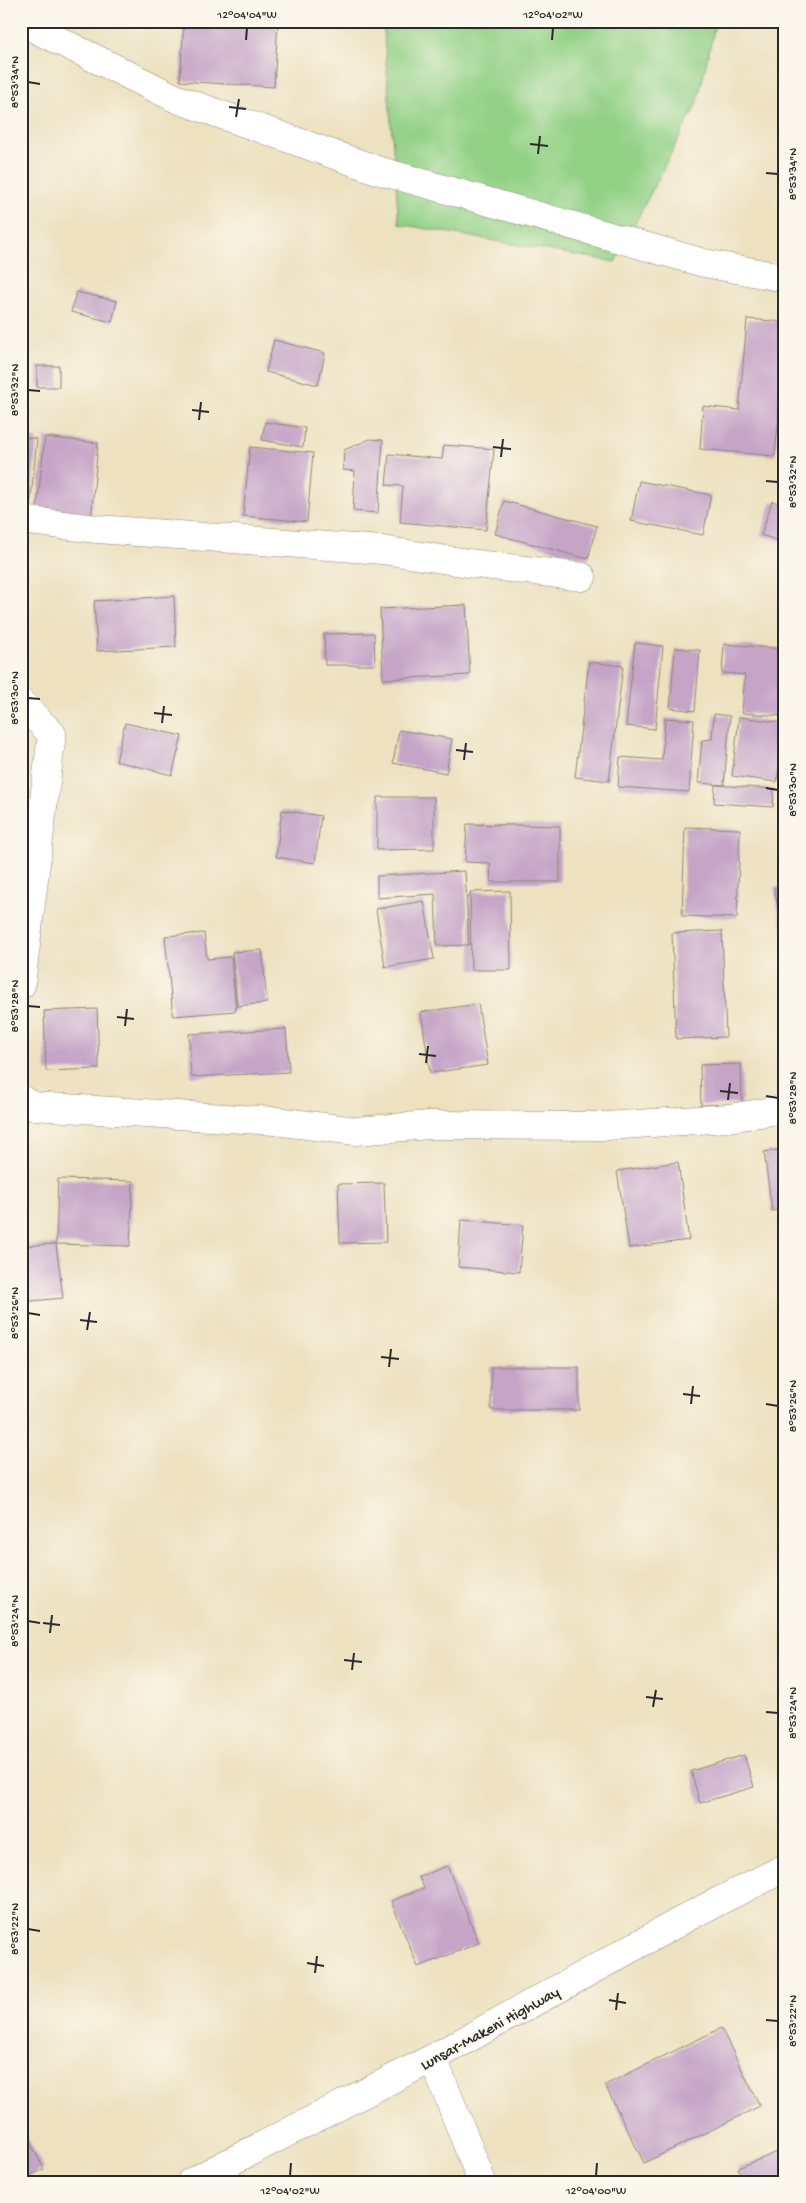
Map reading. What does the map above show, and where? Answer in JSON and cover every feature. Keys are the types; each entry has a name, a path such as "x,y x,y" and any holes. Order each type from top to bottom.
{"street":[{"path":"21,22 177,99 377,170 704,262 785,278"},
{"path":"21,520 98,529 382,550 582,577"},
{"path":"21,703 52,734 21,985"},
{"path":"21,1099 32,1106 275,1121 356,1131 429,1125 606,1126 729,1118 785,1109"},
{"name":"Lunsar-Makeni Highway","path":"191,2182 433,2058 698,1912 785,1868"},
{"path":"433,2058 482,2182"}],"green space":[{"path":"383,21 716,21 697,103 615,262 399,224"}],"building":[{"path":"184,21 278,21 274,87 180,81"},
{"path":"76,292 117,301 112,322 71,312"},
{"path":"747,319 785,322 785,351 775,456 700,449 703,406 739,410"},
{"path":"274,340 325,353 318,385 266,372"},
{"path":"37,366 59,366 59,387 37,387"},
{"path":"265,422 305,428 303,447 262,440"},
{"path":"21,437 37,439 30,507 21,506"},
{"path":"45,437 98,443 91,521 36,515"},
{"path":"370,439 383,440 378,513 353,511 355,471 343,470 344,450"},
{"path":"444,445 494,449 486,530 400,522 403,486 386,485 389,454 442,459"},
{"path":"250,447 313,453 307,522 243,516"},
{"path":"639,481 711,495 703,535 631,521"},
{"path":"504,501 597,526 588,559 495,534"},
{"path":"772,501 785,505 785,543 761,535"},
{"path":"21,546 24,546 27,603 21,604"},
{"path":"174,596 176,647 97,651 94,601"},
{"path":"466,605 470,675 383,679 380,609"},
{"path":"374,633 375,665 325,665 324,634"},
{"path":"635,643 663,646 655,729 626,726"},
{"path":"724,644 785,649 782,716 742,713 745,675 722,673"},
{"path":"675,648 700,650 695,711 670,708"},
{"path":"589,662 623,666 609,781 575,777"},
{"path":"714,714 730,716 724,785 698,783 702,740 712,739"},
{"path":"739,717 785,723 777,782 732,776"},
{"path":"665,718 694,720 689,792 618,787 620,757 662,760"},
{"path":"125,723 182,736 172,775 116,761"},
{"path":"399,730 452,739 446,773 393,763"},
{"path":"715,785 774,789 773,807 714,803"},
{"path":"377,797 434,797 434,849 377,850"},
{"path":"282,810 321,816 315,863 276,857"},
{"path":"467,824 560,826 560,882 491,882 490,863 465,862"},
{"path":"685,827 740,829 737,918 682,916"},
{"path":"465,871 469,945 437,946 435,894 377,898 377,876"},
{"path":"785,886 785,936 784,936 774,888"},
{"path":"510,891 511,970 471,970 470,892"},
{"path":"424,901 434,959 385,967 376,909"},
{"path":"722,931 726,1037 676,1039 672,933"},
{"path":"204,933 207,959 231,957 236,1011 173,1016 165,936"},
{"path":"262,950 267,1003 237,1006 232,952"},
{"path":"478,1004 488,1065 430,1073 421,1012"},
{"path":"97,1009 99,1069 46,1071 44,1011"},
{"path":"286,1029 289,1072 191,1077 189,1034"},
{"path":"741,1064 742,1104 701,1105 700,1065"},
{"path":"785,1149 785,1209 772,1211 764,1152"},
{"path":"678,1162 689,1240 629,1248 617,1171"},
{"path":"58,1179 133,1181 130,1246 56,1244"},
{"path":"384,1183 386,1242 340,1243 338,1184"},
{"path":"461,1220 523,1225 519,1272 458,1267"},
{"path":"56,1244 63,1298 21,1302 21,1246"},
{"path":"491,1367 579,1367 579,1410 491,1410"},
{"path":"744,1755 754,1787 700,1803 691,1771"},
{"path":"447,1866 479,1943 418,1967 391,1901 424,1888 419,1877"},
{"path":"721,2028 760,2106 644,2163 605,2085"},
{"path":"21,2125 44,2169 21,2180"},
{"path":"785,2149 785,2182 744,2182 738,2168"}]}
